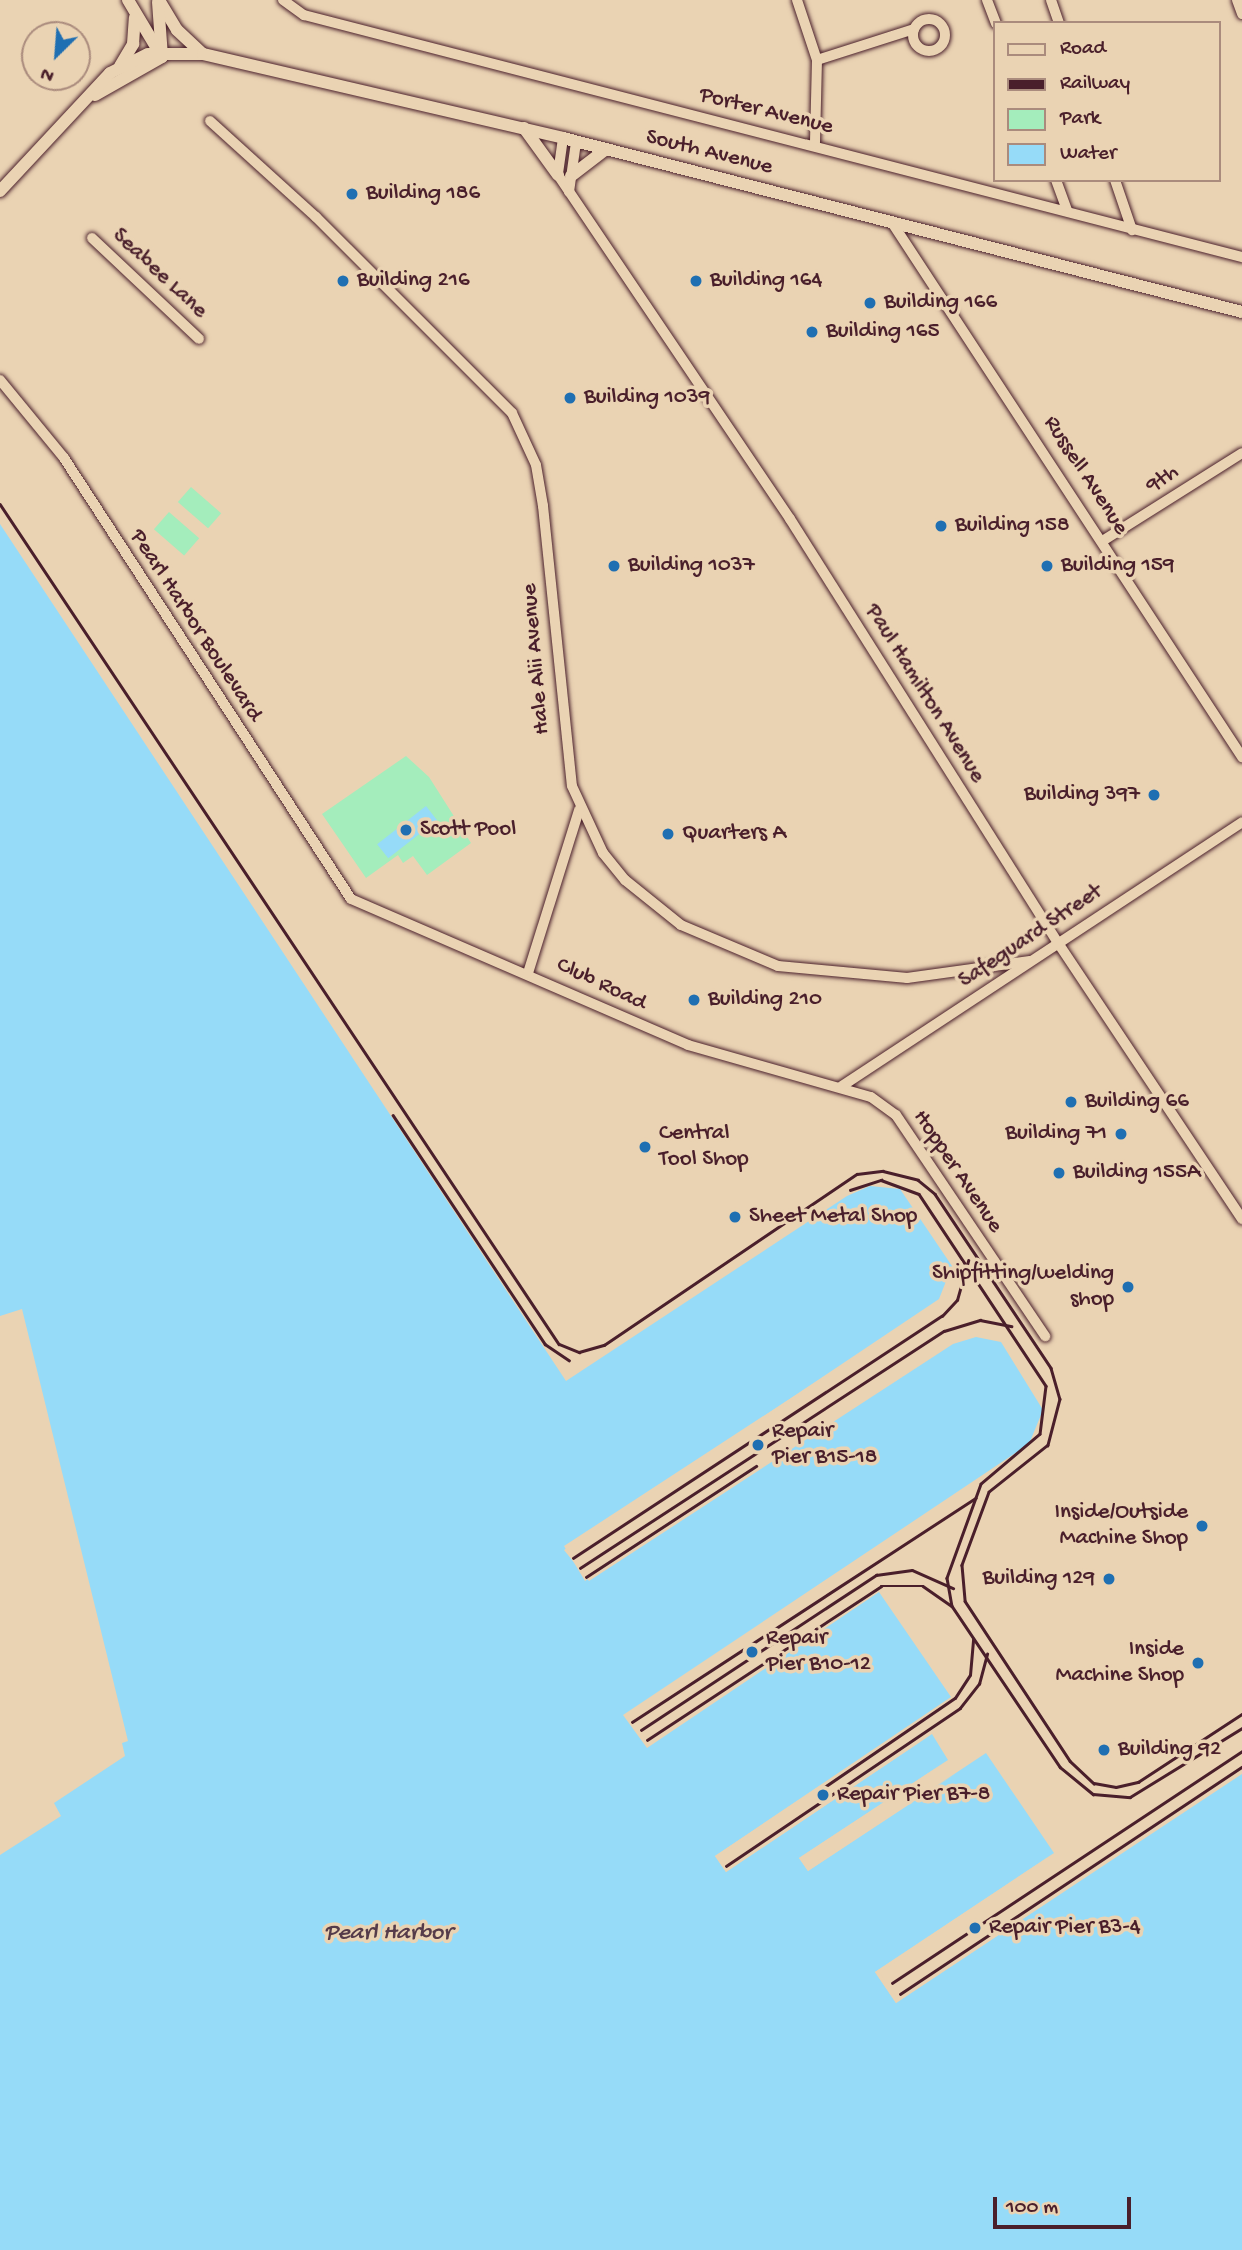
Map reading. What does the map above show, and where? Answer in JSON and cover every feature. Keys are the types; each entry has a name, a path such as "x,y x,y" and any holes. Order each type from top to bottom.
{"street":[{"path":"128,0 135,18 162,57"},
{"path":"159,0 162,57"},
{"path":"159,0 177,30 203,54"},
{"name":"Porter Avenue","path":"283,0 304,15 815,144 1242,257"},
{"path":"797,0 817,60 815,144"},
{"path":"987,0 995,21"},
{"path":"1051,0 1058,21"},
{"path":"1237,0 1242,14"},
{"path":"0,191 75,107 118,67 133,44 135,18"},
{"path":"817,60 914,29"},
{"name":"South Avenue","path":"118,67 148,54 162,57 203,54 524,128 1242,312"},
{"path":"75,107 162,57"},
{"name":"Hale Alii Avenue","path":"210,121 325,226 512,413 536,465 543,506 564,750 579,810 603,853 652,905 715,944 778,966 907,978 1030,961"},
{"path":"524,128 558,176"},
{"path":"558,176 570,140"},
{"path":"569,192 572,176 570,140"},
{"path":"572,176 606,149"},
{"name":"Paul Hamilton Avenue","path":"558,176 790,519 1058,943 1242,1219"},
{"path":"1056,182 1067,210"},
{"path":"1116,182 1132,230"},
{"name":"Russell Avenue","path":"891,220 1104,540 1242,757"},
{"name":"Seabee Lane","path":"92,238 199,339"},
{"name":"Pearl Harbor Boulevard","path":"0,380 64,458 351,899"},
{"name":"9th","path":"1104,540 1242,453"},
{"path":"528,973 579,810"},
{"name":"Safeguard Street","path":"842,1086 1242,822"},
{"name":"Club Road","path":"351,899 528,973 688,1045 842,1086"},
{"name":"Hopper Avenue","path":"842,1086 896,1115 1045,1336"}],"green space":[{"path":"191,487 221,513 208,528 178,502"},
{"path":"169,512 199,538 184,556 154,529"},
{"path":"406,756 429,777 471,843 427,875 413,856 403,863 398,855 366,878 322,814"}],"water":[{"name":"Pearl Harbor","path":"0,524 566,1381 847,1196 870,1186 900,1189 952,1266 939,1299 564,1550 589,1581 953,1344 976,1337 1001,1342 1043,1410 1029,1444 623,1715 647,1748 879,1592 951,1697 715,1856 726,1872 932,1734 948,1760 799,1858 808,1871 986,1753 1054,1853 875,1972 896,2003 1242,1774 1242,2250 0,2250 0,1855 61,1816 54,1803 125,1756 122,1743 128,1741 22,1309 0,1316"},
{"name":"Scott Pool","path":"426,806 437,820 388,858 377,844"}],"pier":[{"path":"929,1308 567,1549 588,1578 953,1344 585,1581 564,1546"},
{"path":"921,1718 720,1856 727,1867 932,1734 726,1872 715,1856"},
{"path":"948,1760 804,1859 809,1866 957,1773 808,1871 799,1858"},
{"path":"1054,1853 880,1973 897,1998 1075,1884 896,2003 875,1972"}],"railway":[{"path":"0,504 559,1344 579,1352 604,1345 857,1174 883,1171 918,1180 935,1194 1051,1368 1060,1399 1048,1445 989,1492 962,1565 965,1601 1070,1761 1094,1783 1116,1787 1138,1782 1242,1714"},
{"path":"393,1115 545,1344 569,1360"},
{"path":"850,1190 881,1180 919,1194 1046,1386 1040,1434 981,1484 947,1578 952,1606 1060,1767 1093,1794 1130,1797 1242,1728"},
{"path":"573,1558 942,1316 957,1300 968,1261"},
{"path":"580,1568 944,1331 980,1320 1011,1326"},
{"path":"586,1577 756,1466"},
{"path":"632,1722 975,1498"},
{"path":"641,1730 876,1575 912,1570 953,1588"},
{"path":"647,1740 881,1586 923,1586 952,1606"},
{"path":"820,1790 955,1698 970,1675 973,1639"},
{"path":"726,1866 960,1708 979,1684 987,1654"},
{"path":"892,1983 1242,1751"},
{"path":"900,1994 1242,1767"}],"place":[{"name":"Building 186","path":"352,194"},
{"name":"Building 216","path":"343,281"},
{"name":"Building 164","path":"696,281"},
{"name":"Building 166","path":"870,303"},
{"name":"Building 165","path":"812,332"},
{"name":"Building 1039","path":"570,398"},
{"name":"Building 158","path":"941,526"},
{"name":"Building 1037","path":"614,566"},
{"name":"Building 159","path":"1047,566"},
{"name":"Building 397","path":"1154,795"},
{"name":"Scott Pool","path":"406,830"},
{"name":"Quarters A","path":"668,834"},
{"name":"Building 210","path":"694,1000"},
{"name":"Building 66","path":"1071,1102"},
{"name":"Building 71","path":"1121,1134"},
{"name":"Central Tool Shop","path":"645,1147"},
{"name":"Building 155A","path":"1059,1173"},
{"name":"Sheet Metal Shop","path":"735,1217"},
{"name":"Shipfitting/welding shop","path":"1128,1287"},
{"name":"Repair Pier B15-18","path":"758,1445"},
{"name":"Inside/Outside Machine Shop","path":"1202,1526"},
{"name":"Building 129","path":"1109,1579"},
{"name":"Repair Pier B10-12","path":"752,1652"},
{"name":"Inside Machine Shop","path":"1198,1663"},
{"name":"Building 92","path":"1104,1750"},
{"name":"Repair Pier B7-8","path":"823,1795"},
{"name":"Repair Pier B3-4","path":"975,1928"}]}
